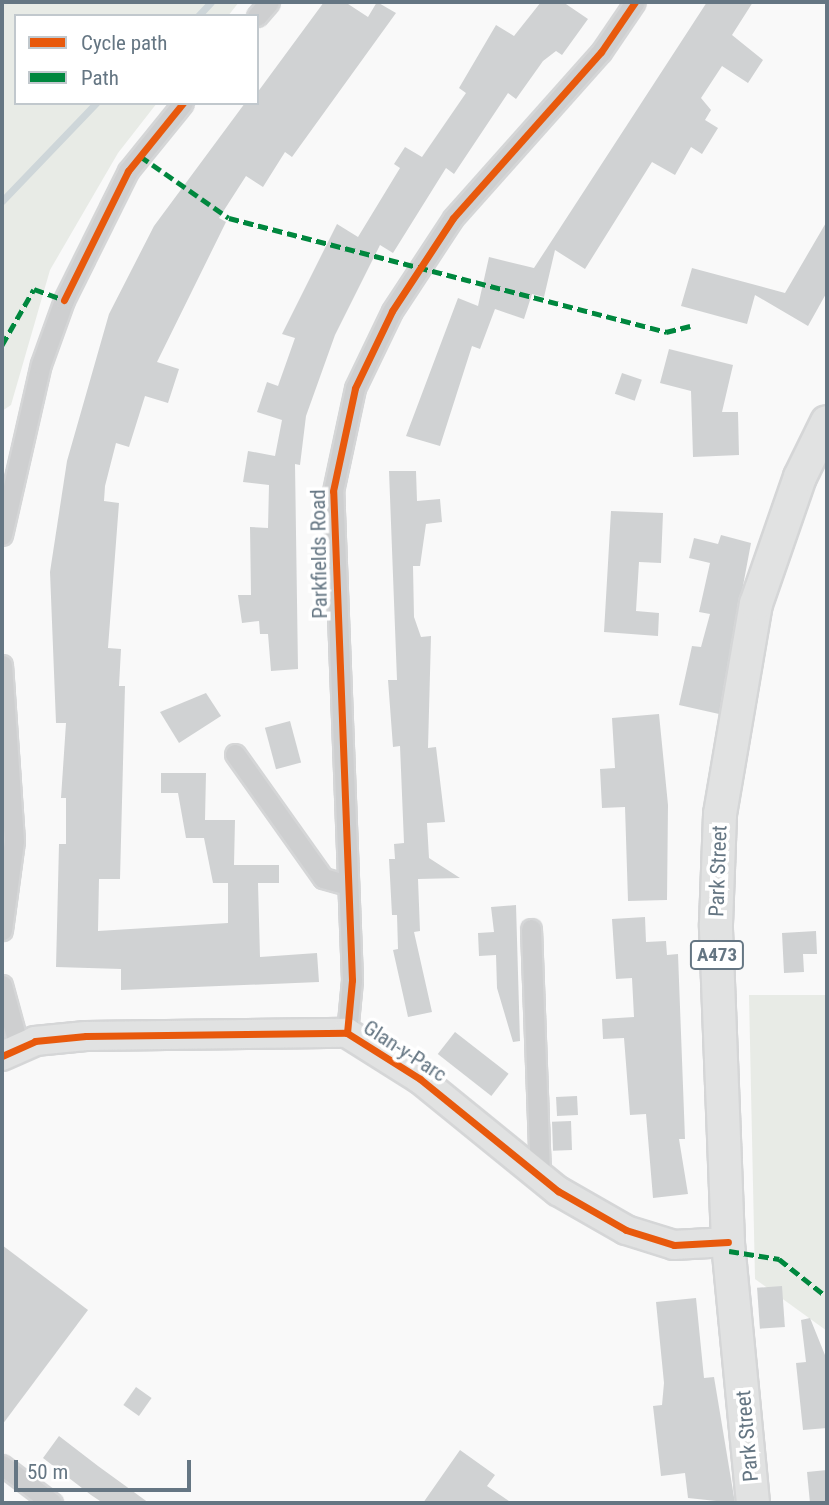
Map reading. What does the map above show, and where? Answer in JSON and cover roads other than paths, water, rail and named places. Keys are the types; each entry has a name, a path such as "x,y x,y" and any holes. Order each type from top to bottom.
{"main road":[{"name":"Park Street","path":"753,1503 728,1242 716,924 726,753 759,593 800,477 827,422"}],"street":[{"name":"Parkfields Road","path":"347,1033 348,885 333,491 355,388 392,311 453,218 601,52 635,2"},
{"path":"2,535 41,364 68,289 128,171 181,105"},
{"path":"2,665 14,841 2,930"},
{"path":"235,754 323,878 348,885"},
{"path":"531,929 540,1176"},
{"path":"2,985 10,1051"},
{"name":"Glan-y-Parc","path":"10,1051 86,1036 347,1033 420,1079 540,1176 651,1240 728,1242"},
{"path":"2,1465 52,1503"}],"waterway":[{"path":"200,14 211,2"},
{"path":"2,201 94,105"}]}
